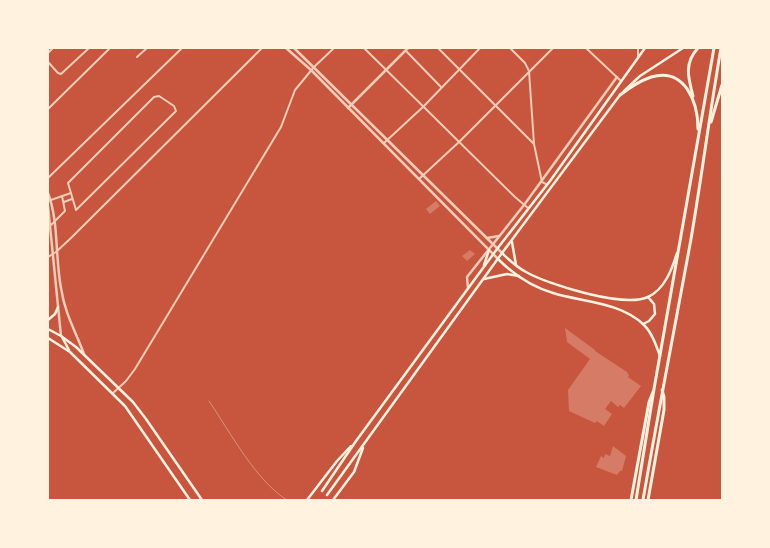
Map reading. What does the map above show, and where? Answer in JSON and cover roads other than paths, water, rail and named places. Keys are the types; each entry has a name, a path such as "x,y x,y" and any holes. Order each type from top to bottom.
{"highway":[{"path":"697,139 698,116 688,68 692,56 698,48"},
{"path":"633,500 654,399 654,389 714,48"},
{"path":"643,500 722,48"},
{"path":"620,95 646,80 662,76 681,82 694,101"},
{"path":"708,130 722,84"},
{"path":"633,500 648,402 654,389"},
{"path":"648,500 664,410 662,390"}],"main road":[{"path":"322,491 356,441 497,249 547,185 645,48"},
{"path":"327,495 502,253 620,95 634,80 683,48"},
{"path":"512,240 512,251 516,265"},
{"path":"502,253 525,272 548,282 601,296 636,300 648,297 663,284 670,272 680,242"},
{"path":"480,273 489,250"},
{"path":"498,259 519,276 552,293 614,308 643,324 653,339 660,356"},
{"path":"483,280 506,274 519,276"},
{"path":"643,324 649,321 656,310 648,297"},
{"path":"48,320 53,316 58,307"},
{"path":"48,329 61,336 84,354 120,388 146,419 202,500"},
{"path":"61,336 70,352"},
{"path":"48,338 70,352 113,393 136,420 190,500"},
{"path":"306,500 336,461 356,441"},
{"path":"333,500 354,472 363,446"}],"street":[{"path":"48,53 54,48"},
{"path":"48,62 61,74 89,48"},
{"path":"48,109 110,48"},
{"path":"137,57 147,48"},
{"path":"48,178 182,48"},
{"path":"48,257 55,253 262,48"},
{"path":"286,48 311,70 498,259"},
{"path":"294,48 502,253"},
{"path":"113,393 120,388 140,362 226,221 281,127 295,90 311,70 334,48"},
{"path":"364,48 528,208"},
{"path":"348,108 408,48"},
{"path":"438,48 534,144"},
{"path":"384,144 480,48"},
{"path":"510,48 525,62 530,71 534,144 542,182 547,185"},
{"path":"419,180 460,142 553,48"},
{"path":"586,48 621,81"},
{"path":"638,48 638,57"},
{"path":"405,51 441,87"},
{"path":"468,289 467,277 542,182 617,78"},
{"path":"159,96 174,106 175,113 77,210 72,199 68,183 154,97 159,96"},
{"path":"48,192 54,223 61,336"},
{"path":"49,200 71,194"},
{"path":"50,226 65,212 62,196"},
{"path":"64,202 72,199"},
{"path":"48,206 66,314 84,354"},
{"path":"485,237 489,239 496,238 502,234"}],"lane":[{"path":"208,400 264,481 276,494 287,500"}]}
